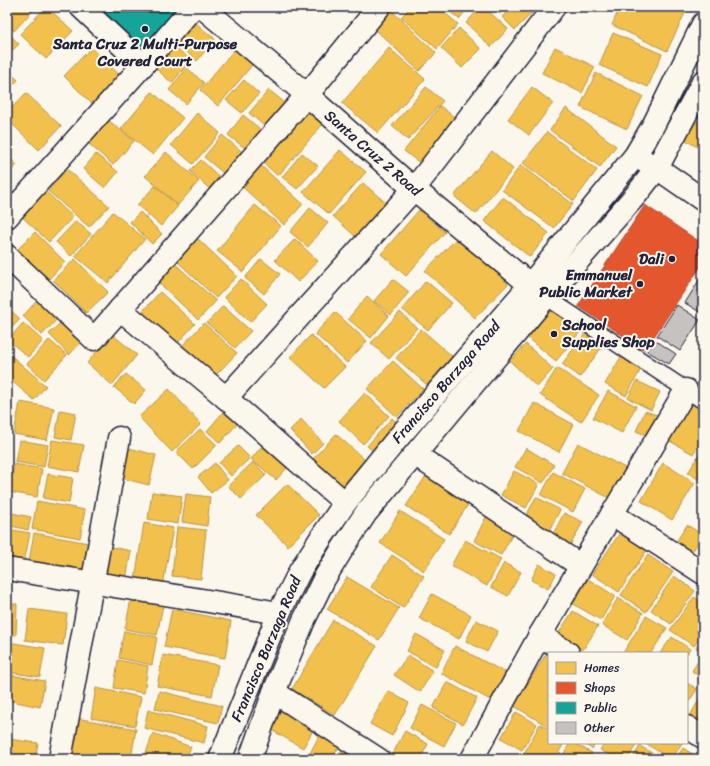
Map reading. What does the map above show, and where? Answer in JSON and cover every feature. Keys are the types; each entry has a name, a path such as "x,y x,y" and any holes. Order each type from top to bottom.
{"street":[{"path":"81,7 144,65"},
{"path":"7,217 144,65 194,7"},
{"name":"Santa Cruz 2 Road","path":"202,7 307,95 414,190 538,291"},
{"path":"7,256 94,339 307,95 379,7"},
{"path":"226,398 414,190 554,7"},
{"name":"Francisco Barzaga Road","path":"250,759 274,692 304,620 328,573 343,548 366,514 416,454 538,291 635,156 654,124 703,24"},
{"name":"Francisco Barzaga Road","path":"220,759 280,613 300,571 345,503 397,439 538,291 636,195 657,168 703,82"},
{"path":"635,156 657,168 703,200"},
{"path":"120,309 226,398 345,503"},
{"path":"472,759 540,636 612,514 695,395"},
{"path":"60,759 119,438"},
{"path":"416,454 581,566"},
{"path":"612,514 703,573"},
{"path":"7,569 280,613"},
{"path":"540,636 566,652"},
{"path":"274,692 378,759"},
{"path":"688,728 703,737"}],"lane":[{"path":"538,291 695,395"}],"building: Homes":[{"path":"12,7 36,7 14,31 7,24 7,12"},
{"path":"46,7 73,31 46,59 20,34"},
{"path":"411,7 438,7 458,24 437,49 401,17"},
{"path":"444,7 469,7 459,19"},
{"path":"481,7 484,7 508,29 491,47 466,23"},
{"path":"491,7 506,7 500,14"},
{"path":"512,7 530,7 534,11 515,30 502,17"},
{"path":"620,7 678,7 686,11 667,51 612,25"},
{"path":"391,10 436,53 419,71 374,28"},
{"path":"191,19 215,39 197,61 173,40"},
{"path":"459,28 481,49 462,68 441,48"},
{"path":"7,32 19,44 7,56"},
{"path":"613,33 662,54 648,87 599,65"},
{"path":"171,44 191,60 172,83 153,66"},
{"path":"555,47 595,67 582,93 542,73"},
{"path":"91,48 122,77 94,106 64,76"},
{"path":"389,48 425,79 378,133 342,103"},
{"path":"235,49 253,64 218,106 200,90"},
{"path":"187,68 204,83 186,104 169,90"},
{"path":"7,70 18,80 7,91"},
{"path":"596,73 643,96 627,129 580,107"},
{"path":"244,80 259,94 242,113 226,100"},
{"path":"426,87 443,101 408,140 392,126"},
{"path":"532,87 553,103 529,135 508,119"},
{"path":"269,90 289,106 269,130 249,113"},
{"path":"152,92 183,118 153,155 121,129"},
{"path":"26,93 61,126 39,150 7,119 7,113"},
{"path":"440,106 458,120 421,164 404,151"},
{"path":"304,108 323,124 278,176 259,159"},
{"path":"566,108 616,146 600,167 550,130"},
{"path":"197,113 220,133 193,164 171,145"},
{"path":"243,115 265,133 250,152 228,135"},
{"path":"108,120 134,141 113,165 88,143"},
{"path":"697,121 703,124 703,150 685,140"},
{"path":"547,132 597,170 574,201 523,163"},
{"path":"222,135 247,156 228,177 204,157"},
{"path":"340,150 366,172 329,214 303,192"},
{"path":"492,151 513,169 476,214 454,196"},
{"path":"166,152 199,181 178,205 145,176"},
{"path":"302,153 318,166 297,189 282,177"},
{"path":"96,154 118,172 105,188 83,169"},
{"path":"7,155 17,165 7,175"},
{"path":"201,160 225,182 214,193 190,171"},
{"path":"256,161 303,204 284,225 237,182"},
{"path":"521,165 573,204 554,228 502,190"},
{"path":"67,169 109,206 89,227 48,191"},
{"path":"363,183 386,203 356,237 333,216"},
{"path":"155,186 178,206 161,226 137,205"},
{"path":"43,189 73,217 49,242 19,214"},
{"path":"503,197 549,233 530,257 484,221"},
{"path":"255,205 281,226 243,272 217,251"},
{"path":"310,208 328,223 308,247 290,232"},
{"path":"419,210 445,232 406,276 381,254"},
{"path":"113,212 145,239 108,283 75,256"},
{"path":"140,212 162,234 152,244 130,222"},
{"path":"76,221 91,234 71,256 56,242"},
{"path":"35,232 65,262 48,280 17,250"},
{"path":"458,237 508,284 475,318 425,271"},
{"path":"197,238 237,276 216,298 176,260"},
{"path":"295,239 318,261 298,282 275,260"},
{"path":"75,259 108,292 86,313 53,280"},
{"path":"261,259 280,274 264,294 245,278"},
{"path":"172,261 216,301 198,320 155,279"},
{"path":"241,279 267,304 250,322 224,297"},
{"path":"393,279 409,292 391,315 374,301"},
{"path":"426,281 452,303 428,330 402,309"},
{"path":"160,292 195,324 175,346 140,314"},
{"path":"41,296 61,315 42,335 23,316"},
{"path":"367,296 389,316 371,338 348,319"},
{"path":"223,306 251,331 235,348 207,323"},
{"path":"7,307 20,319 7,333"},
{"name":"School Supplies Shop","path":"551,308 580,332 556,361 527,337"},
{"path":"335,312 367,341 347,363 315,334"},
{"path":"400,312 417,328 389,359 371,343"},
{"path":"63,320 83,341 69,355 49,334"},
{"path":"23,323 43,341 28,357 8,340"},
{"path":"204,323 237,353 213,378 180,348"},
{"path":"421,329 452,356 427,385 396,358"},
{"path":"112,334 137,355 112,385 87,363"},
{"path":"585,334 602,347 580,377 562,364"},
{"path":"311,335 345,367 324,388 290,357"},
{"path":"49,340 67,355 44,380 27,364"},
{"path":"526,344 553,369 537,387 510,361"},
{"path":"7,352 46,386 34,400 7,377"},
{"path":"621,357 641,369 626,396 605,384"},
{"path":"393,361 423,389 397,417 367,389"},
{"path":"557,368 599,395 581,422 540,395"},
{"path":"126,374 146,390 134,404 114,387"},
{"path":"703,374 703,392 695,388"},
{"path":"637,381 660,392 651,410 628,398"},
{"path":"169,389 201,424 172,452 139,417"},
{"path":"608,391 636,406 622,433 593,418"},
{"path":"365,393 389,416 363,444 339,421"},
{"path":"689,397 703,405 703,436 693,454 666,439"},
{"path":"20,402 54,408 47,440 14,434"},
{"path":"534,403 573,424 559,452 519,431"},
{"path":"60,410 76,413 71,440 55,437"},
{"path":"645,411 657,415 648,436 636,431"},
{"path":"223,412 237,424 220,443 207,431"},
{"path":"392,418 402,427 377,455 367,446"},
{"path":"301,419 323,443 312,454 290,430"},
{"path":"200,429 217,445 193,469 176,452"},
{"path":"336,434 365,460 342,486 312,460"},
{"path":"19,440 48,445 44,467 15,462"},
{"path":"52,440 84,445 79,472 47,466"},
{"path":"578,443 629,470 613,500 562,473"},
{"path":"238,446 250,458 231,476 219,463"},
{"path":"262,446 287,468 276,480 251,459"},
{"path":"125,447 156,455 149,485 117,477"},
{"path":"526,448 554,465 543,483 515,467"},
{"path":"703,448 703,482 688,473"},
{"path":"253,462 266,475 241,499 228,486"},
{"path":"215,463 228,480 211,493 198,477"},
{"path":"663,463 695,483 672,520 641,501"},
{"path":"14,464 42,469 37,497 9,492"},
{"path":"514,471 539,484 526,508 501,495"},
{"path":"553,472 585,489 573,512 541,495"},
{"path":"428,473 471,500 449,534 406,506"},
{"path":"48,474 73,478 69,503 43,498"},
{"path":"287,484 319,515 288,546 256,515"},
{"path":"152,492 182,496 178,524 148,519"},
{"path":"186,494 210,497 207,526 182,522"},
{"path":"536,497 560,510 547,535 523,522"},
{"path":"37,501 85,510 80,538 32,529"},
{"path":"400,511 444,539 424,571 380,543"},
{"path":"7,512 31,517 28,530 7,525"},
{"path":"564,513 583,522 569,547 551,538"},
{"path":"487,515 515,530 501,555 474,541"},
{"path":"144,523 173,528 162,591 134,586"},
{"path":"626,524 653,541 619,592 592,574"},
{"path":"687,525 703,535 692,552 676,542"},
{"path":"177,527 206,530 201,579 172,576"},
{"path":"7,529 30,533 24,563 7,560"},
{"path":"34,533 94,544 88,572 29,561"},
{"path":"465,540 501,559 487,586 451,566"},
{"path":"107,546 131,551 126,580 101,576"},
{"path":"392,555 424,576 403,608 371,587"},
{"path":"648,555 673,572 646,612 621,595"},
{"path":"504,563 521,572 508,596 491,587"},
{"path":"539,564 556,574 548,589 531,580"},
{"path":"674,576 695,591 671,624 651,610"},
{"path":"347,577 399,608 379,640 327,609"},
{"path":"588,579 615,596 601,620 573,604"},
{"path":"432,594 471,615 459,639 419,618"},
{"path":"694,597 703,603 703,633 694,646 670,630"},
{"path":"618,598 643,613 627,640 602,625"},
{"path":"131,599 163,605 157,635 125,629"},
{"path":"7,604 17,604 16,635 7,635"},
{"path":"29,609 67,614 63,645 25,640"},
{"path":"172,609 231,621 225,658 164,647"},
{"path":"573,611 598,626 583,650 558,634"},
{"path":"646,616 667,628 652,652 624,652"},
{"path":"333,620 377,646 335,715 292,689"},
{"path":"476,620 498,631 487,652 466,641"},
{"path":"124,631 157,637 152,665 119,658"},
{"path":"416,634 445,650 436,667 407,651"},
{"path":"672,637 690,649 688,652 661,652"},
{"path":"703,637 703,652 696,648"},
{"path":"7,642 45,648 40,677 7,672"},
{"path":"455,646 508,674 494,702 441,673"},
{"path":"548,651 548,726 514,706"},
{"path":"163,655 218,665 212,696 157,686"},
{"path":"408,655 433,671 420,692 394,675"},
{"path":"702,655 703,656 703,679 692,671"},
{"path":"118,660 148,666 144,693 114,688"},
{"path":"10,675 45,681 40,707 7,700 7,689"},
{"path":"447,682 477,698 463,724 433,708"},
{"path":"688,684 697,689 688,703"},
{"path":"96,688 141,697 135,726 91,718"},
{"path":"159,691 222,706 218,723 155,709"},
{"path":"388,691 409,703 392,736 370,724"},
{"path":"703,693 703,728 688,719"},
{"path":"281,705 316,725 303,748 268,728"},
{"path":"422,705 456,723 444,746 410,728"},
{"path":"148,710 208,726 204,743 144,728"},
{"path":"516,712 537,724 522,750 501,738"},
{"path":"76,718 136,729 131,759 69,759"},
{"path":"540,724 548,728 548,744 563,744 555,759 521,759"},
{"path":"405,731 428,744 420,759 400,759 392,755"},
{"path":"321,732 341,743 332,759 307,759"},
{"path":"153,733 191,747 186,759 144,759"},
{"path":"7,739 38,743 35,759 7,759"},
{"path":"569,744 576,744 592,753 589,759 561,759"},
{"path":"584,744 595,744 592,749"},
{"path":"603,744 636,744 628,759 617,759 600,750"},
{"path":"647,744 681,744 672,759"},
{"path":"640,746 662,759 632,759"},
{"path":"683,748 700,759 676,759"},
{"path":"342,750 356,759 337,759"}],"building: Shops":[{"name":"Emmanuel Public Market","path":"645,205 703,244 703,263 645,350 578,306"}],"building: Public":[{"name":"Santa Cruz 2 Multi-Purpose Covered Court","path":"97,7 185,7 148,51"}],"building: Other":[{"path":"703,274 703,314 685,303"},
{"path":"677,305 700,320 680,351 657,336"},
{"path":"655,340 676,354 669,364 647,351"}],"place":[{"name":"Santa Cruz 2 Multi-Purpose Covered Court","path":"145,29"},
{"name":"Dali","path":"672,259"},
{"name":"Emmanuel Public Market","path":"640,284"},
{"name":"School Supplies Shop","path":"554,334"}]}
